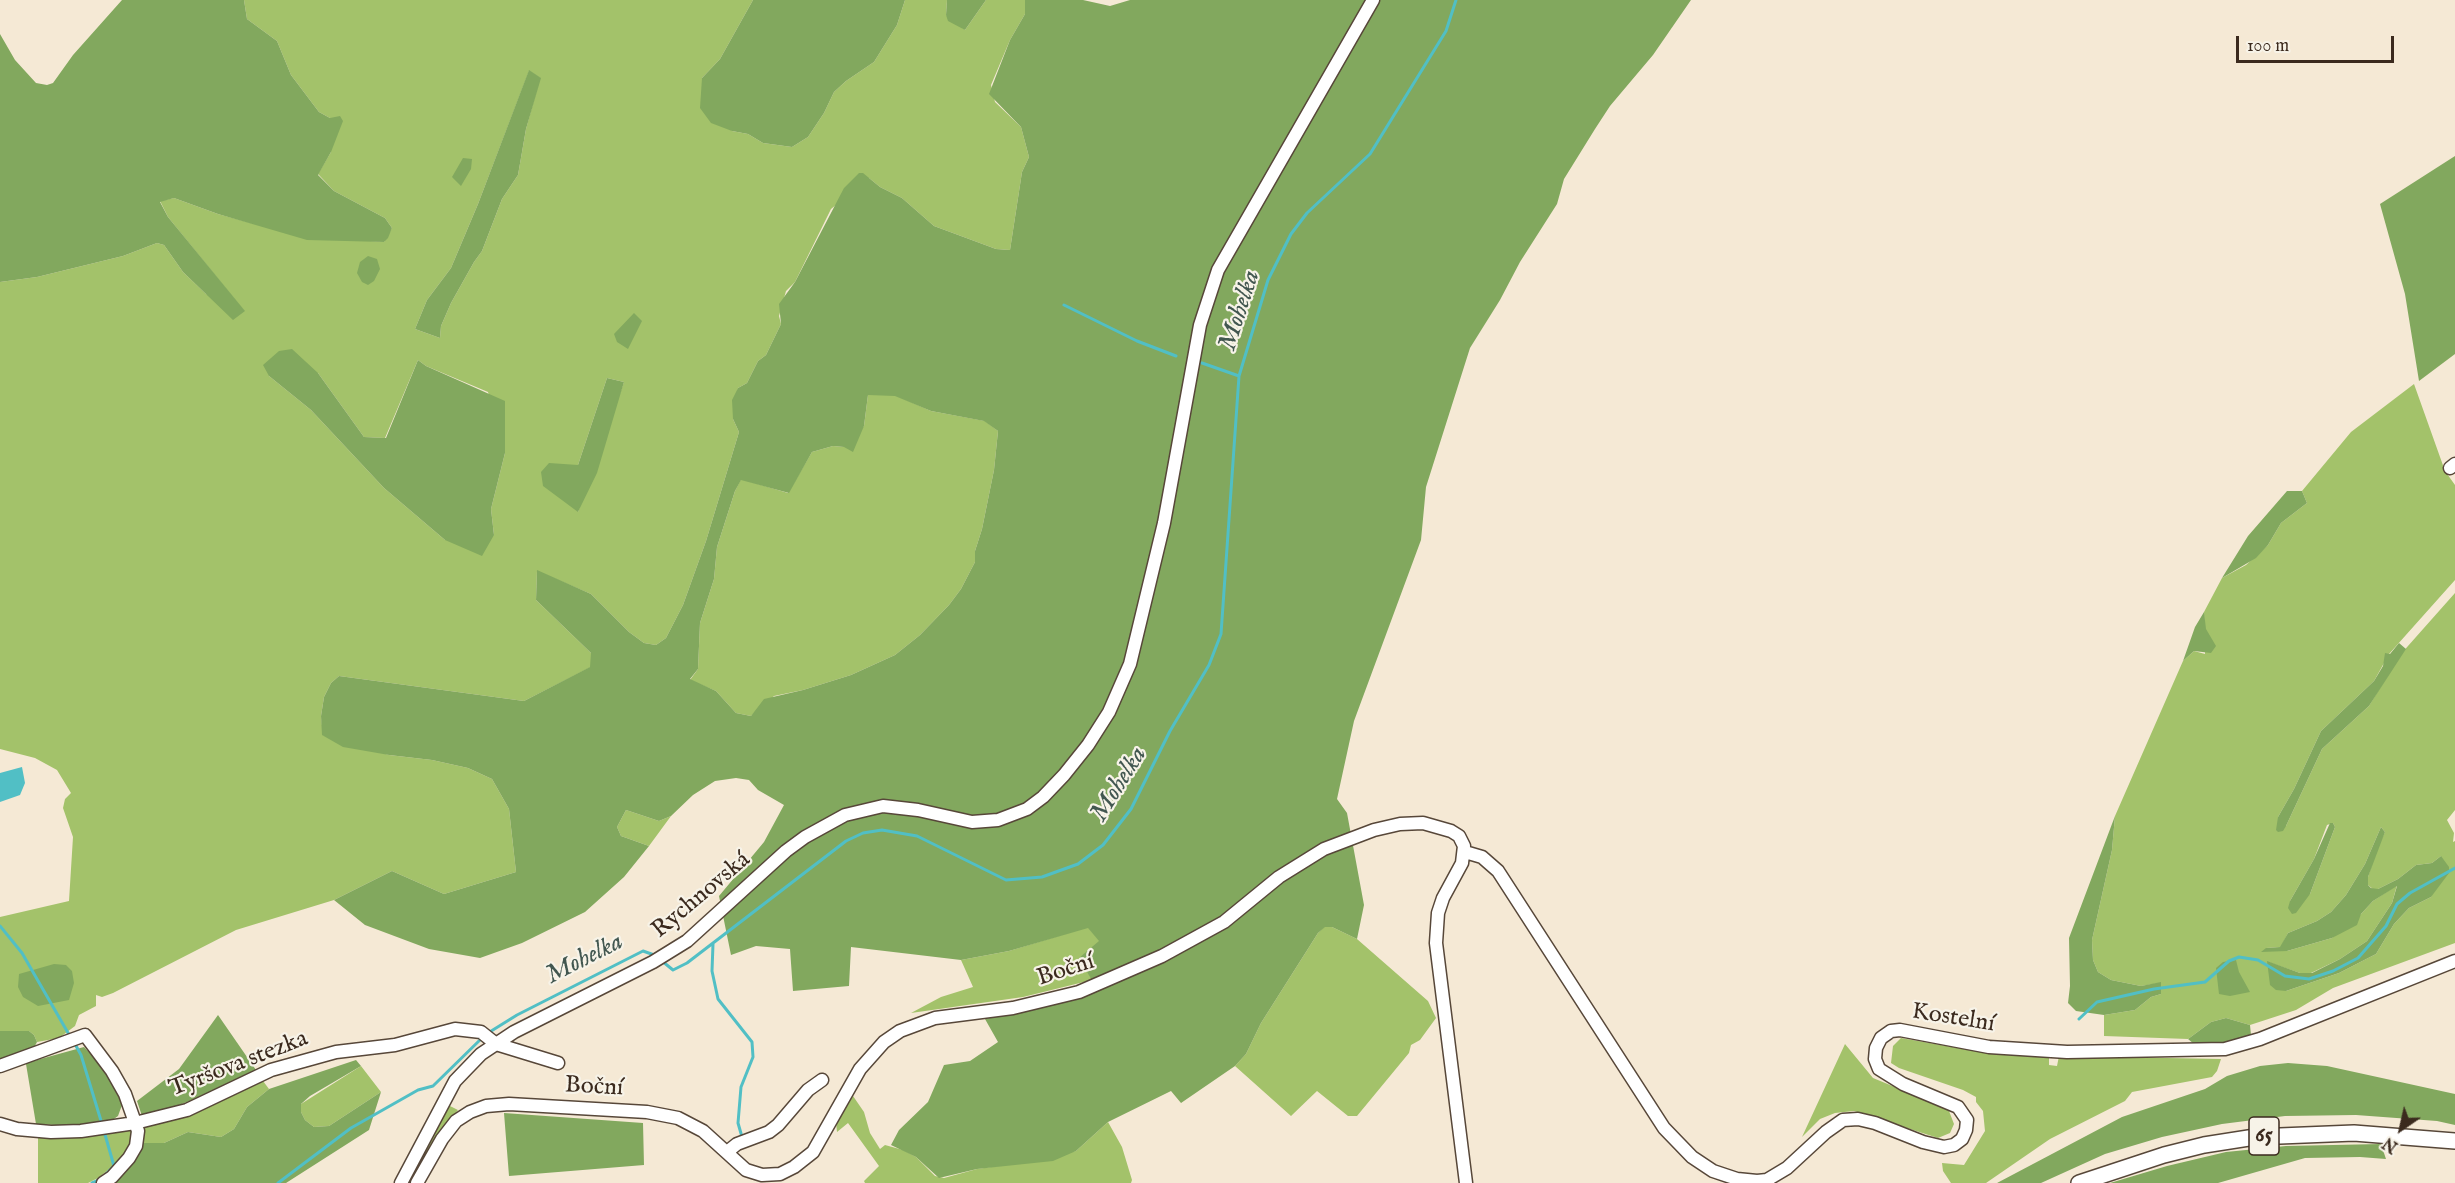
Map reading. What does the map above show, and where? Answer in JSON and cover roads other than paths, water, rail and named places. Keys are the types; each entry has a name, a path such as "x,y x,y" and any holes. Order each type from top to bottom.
{"main road":[{"name":"65","path":"2079,1183 2174,1152 2255,1137 2354,1133 2455,1141"}],"street":[{"name":"Rychnovská","path":"400,1183 456,1081 481,1054 489,1038 669,954 687,941 786,851 825,824 844,815 883,806 918,810 972,822 998,820 1027,809 1043,797 1088,745 1109,712 1130,664 1164,523 1189,381 1208,295 1234,239 1373,0"},
{"name":"Boční","path":"417,1183 442,1139 456,1121 486,1106 508,1104 647,1112 678,1118 704,1131 754,1178 784,1179 794,1167 813,1152 860,1069 884,1042 900,1031 935,1018 1013,1008 1079,992 1162,956 1224,922 1279,877 1324,849 1352,837 1400,824 1434,825 1447,828 1459,837 1465,852"},
{"name":"Kostelní","path":"1465,852 1482,857 1498,871 1664,1128 1692,1157 1713,1170 1737,1179 1767,1180 1786,1168 1843,1120 1858,1119 1875,1123 1923,1142 1944,1147 1954,1145 1962,1139 1966,1130 1966,1120 1958,1107 1903,1084 1879,1069 1875,1059 1876,1048 1881,1038 1891,1031 1900,1030 1989,1047 2067,1052 2225,1049 2260,1039 2455,961"},
{"path":"1465,852 1438,913 1436,943 1466,1183"},
{"name":"Tyršova stezka","path":"0,1124 17,1129 51,1132 81,1131 135,1124 187,1110 271,1070 336,1052 395,1045 455,1029 489,1038 558,1063"},
{"path":"0,1066 85,1035 112,1071 125,1094 138,1131 136,1146 122,1167 103,1183"},
{"path":"727,1152 737,1144 769,1132 778,1125 808,1090 822,1080"}],"water":[{"path":"22,767 25,783 20,795 0,802 0,773"}],"waterway":[{"name":"Mohelka","path":"662,961 673,970 687,963 846,841 863,833 882,830 917,836 1006,880 1042,877 1078,864 1103,845 1131,809 1170,731 1209,665 1221,634 1239,376 1268,280 1291,234 1307,213 1370,154 1446,31 1456,0"},
{"path":"1064,305 1137,341 1176,356"},
{"path":"1202,363 1239,376"},
{"path":"2079,1019 2097,1002 2154,989 2205,982 2229,961 2239,957 2258,960 2285,976 2309,979 2333,971 2358,958 2386,926 2397,904 2410,893 2455,868"},
{"path":"0,926 22,953 71,1038"},
{"path":"713,944 712,971 718,999 752,1042 753,1057 741,1087 738,1123 742,1137"},
{"name":"Mohelka","path":"488,1033 517,1015 643,951 657,956"},
{"name":"Mohelka","path":"278,1183 351,1128 418,1090 433,1086 483,1037"},
{"path":"75,1044 81,1055 102,1124"},
{"path":"104,1131 114,1166 105,1175"},
{"path":"92,1183 99,1180"}]}
